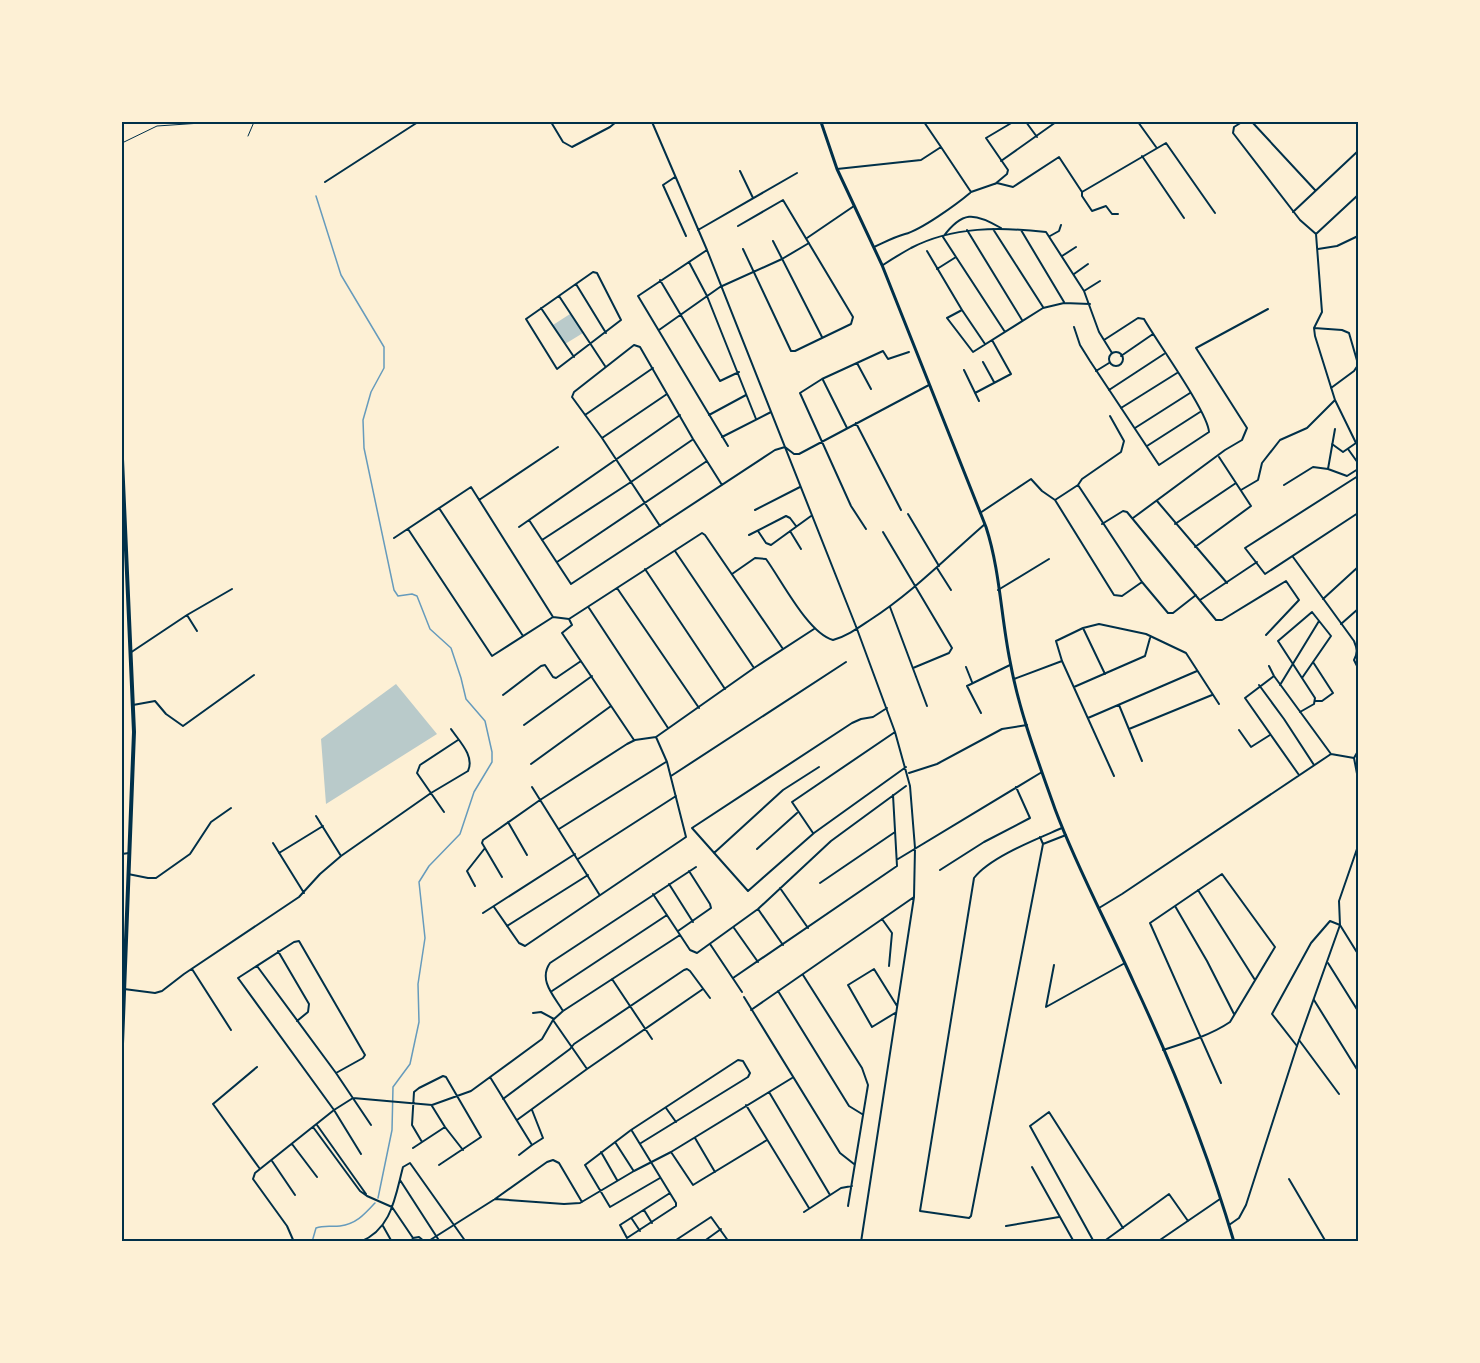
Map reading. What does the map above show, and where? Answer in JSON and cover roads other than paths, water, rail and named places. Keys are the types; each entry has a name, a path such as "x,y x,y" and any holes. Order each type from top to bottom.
{"highway":[{"path":"122,459 124,554 134,732 123,957 122,1044"}],"main road":[{"path":"821,122 837,169 882,265 912,351 929,385 985,524 999,590 1010,665 1042,772 1066,835 1163,1050 1200,1141 1234,1241"}],"street":[{"path":"325,182 418,122"},
{"path":"551,122 563,142 572,147 610,127 615,122"},
{"path":"652,122 707,250 857,629 887,708 908,773 915,848 914,897 861,1242"},
{"path":"924,122 971,192"},
{"path":"874,247 932,220 971,192 995,184 1008,173 1007,168 986,138 1013,122"},
{"path":"1026,122 1037,137"},
{"path":"1001,161 1056,122"},
{"path":"1138,122 1156,147"},
{"path":"1242,122 1234,127 1233,133 1293,212 1317,234 1322,312 1314,328 1315,336 1335,400 1357,442 1343,452 1332,444"},
{"path":"1252,122 1315,190"},
{"path":"1082,192 1163,143 1168,143 1215,213"},
{"path":"837,169 921,160 941,147"},
{"path":"1293,212 1359,151"},
{"path":"1142,156 1184,218"},
{"path":"995,184 1013,187 1059,157 1092,211 1106,206 1113,214 1118,214"},
{"path":"740,171 753,198"},
{"path":"698,230 797,173"},
{"path":"675,177 663,185 686,236"},
{"path":"1317,234 1359,195"},
{"path":"738,226 783,200 853,321 851,324 791,351 743,249"},
{"path":"806,239 854,206"},
{"path":"943,237 959,219 968,216 985,219 1003,229"},
{"path":"1050,236 1059,231 1061,225"},
{"path":"993,229 1043,308"},
{"path":"882,265 913,247 967,230 1003,229 1046,232 1084,291 1104,340 1112,353"},
{"path":"967,230 1023,321"},
{"path":"1021,230 1064,303"},
{"path":"1318,249 1337,246 1359,236"},
{"path":"943,237 1005,332"},
{"path":"773,241 822,338"},
{"path":"659,330 720,287 782,259 809,243"},
{"path":"1062,256 1076,247"},
{"path":"707,250 638,296 728,446"},
{"path":"927,251 936,269 985,344"},
{"path":"936,269 956,257"},
{"path":"689,262 707,296 756,419"},
{"path":"1074,274 1088,264"},
{"path":"595,272 621,320 557,369 526,319 575,284 595,272"},
{"path":"660,280 720,381 739,372"},
{"path":"1084,291 1100,281"},
{"path":"575,284 606,333"},
{"path":"559,296 606,367"},
{"path":"962,310 947,318 973,352 1043,308 1064,303 1090,304"},
{"path":"541,308 574,357"},
{"path":"1133,518 1242,440 1247,428 1196,348 1268,309"},
{"path":"1074,327 1080,345 1096,371 1159,465 1209,432 1190,393 1141,317 1104,340"},
{"path":"1314,328 1342,330 1349,333 1359,364 1354,371 1331,388"},
{"path":"1121,356 1153,334"},
{"path":"975,393 1011,374 992,340"},
{"path":"660,526 572,397 634,345 638,345 653,368 722,485"},
{"path":"866,529 851,506 800,393 822,379 883,351 888,359 912,351"},
{"path":"1110,363 1119,365 1122,362 1118,353 1112,353"},
{"path":"1110,363 1109,358 1112,353"},
{"path":"1109,390 1165,354"},
{"path":"983,362 994,382"},
{"path":"856,363 871,389"},
{"path":"1096,371 1110,363"},
{"path":"585,415 653,368"},
{"path":"964,370 979,401"},
{"path":"1121,408 1177,373"},
{"path":"822,379 847,428"},
{"path":"785,447 794,454 799,454 929,385"},
{"path":"602,438 668,393"},
{"path":"1135,428 1190,393"},
{"path":"709,415 747,394"},
{"path":"1241,490 1258,480 1262,463 1280,440 1307,428 1335,400"},
{"path":"722,437 771,412"},
{"path":"1147,446 1201,412"},
{"path":"519,527 680,415"},
{"path":"1055,500 1121,452 1124,441 1110,416"},
{"path":"856,423 901,510"},
{"path":"1328,469 1335,429"},
{"path":"542,540 693,439"},
{"path":"479,500 558,447"},
{"path":"529,520 571,584 775,450 785,447"},
{"path":"1348,449 1359,463"},
{"path":"1195,547 1251,506 1219,457"},
{"path":"556,562 706,461"},
{"path":"1284,485 1313,467 1328,469 1347,476 1359,469"},
{"path":"1359,476 1245,548 1265,573 1359,513"},
{"path":"980,513 1031,479 1042,492 1055,500 1114,595 1122,596 1142,582"},
{"path":"1175,524 1236,483"},
{"path":"1078,485 1142,582 1168,613 1173,613 1196,595"},
{"path":"394,538 471,487 553,617"},
{"path":"755,510 801,487"},
{"path":"1157,501 1227,583"},
{"path":"439,508 523,636"},
{"path":"1102,524 1124,511 1127,512 1216,620 1222,620 1286,581 1299,600 1266,635"},
{"path":"908,514 951,590"},
{"path":"749,535 786,516 796,526"},
{"path":"758,531 769,545 811,516"},
{"path":"732,574 755,558 766,559 814,629 833,640 857,629 890,607 985,524"},
{"path":"408,529 492,656 553,617 569,619 589,608 645,568 702,533 783,649"},
{"path":"790,531 801,549"},
{"path":"883,532 952,648 949,653 913,668"},
{"path":"675,550 754,668"},
{"path":"1293,557 1357,647 1357,656 1354,660 1359,669"},
{"path":"999,590 1049,559"},
{"path":"1200,600 1257,562"},
{"path":"1323,599 1359,567"},
{"path":"645,568 725,689"},
{"path":"617,588 699,708"},
{"path":"130,653 187,615 232,590"},
{"path":"890,607 927,706"},
{"path":"589,608 668,728"},
{"path":"1341,624 1359,609"},
{"path":"1302,678 1331,636 1312,612 1278,641 1316,701"},
{"path":"187,615 197,631"},
{"path":"569,619 572,626 562,633 634,740"},
{"path":"1280,684 1319,621"},
{"path":"1113,776 1062,661 1056,641 1083,628 1099,624 1146,634 1186,653 1219,704"},
{"path":"1083,628 1105,674"},
{"path":"502,877 485,848 483,840 540,800 634,740 656,737 814,629"},
{"path":"1074,687 1145,656 1151,637"},
{"path":"503,695 541,666 545,666 556,678 582,661"},
{"path":"1014,679 1062,661"},
{"path":"671,776 846,662"},
{"path":"1300,712 1333,693 1313,662"},
{"path":"981,713 967,686 1010,665"},
{"path":"1269,666 1331,754"},
{"path":"966,667 972,682"},
{"path":"1088,718 1197,670"},
{"path":"133,705 155,700 166,714 183,726 254,675"},
{"path":"524,725 592,676"},
{"path":"1274,676 1259,685 1245,698 1299,775"},
{"path":"1259,685 1284,718 1314,765"},
{"path":"1129,729 1212,695"},
{"path":"1118,705 1142,761"},
{"path":"531,764 611,706"},
{"path":"887,708 873,717 852,723 692,828 748,891 814,833 906,767"},
{"path":"908,773 937,765 1002,729 1028,725"},
{"path":"124,989 151,993 162,991 304,894 320,874 341,856 469,769 470,758 451,729"},
{"path":"1239,730 1251,747 1270,735"},
{"path":"814,833 792,802 895,732"},
{"path":"494,907 519,943 525,946 686,837 667,762 656,737"},
{"path":"444,812 417,772 417,768 458,740"},
{"path":"1359,751 1354,758 1359,779"},
{"path":"1099,908 1331,754 1354,758"},
{"path":"559,829 667,762"},
{"path":"714,853 783,790 819,767"},
{"path":"897,860 1042,772"},
{"path":"653,894 694,953 734,928 758,909 831,841 906,786"},
{"path":"532,787 599,894"},
{"path":"940,870 984,842 1029,818 1016,787"},
{"path":"733,978 808,929 897,866 893,795"},
{"path":"578,859 676,796"},
{"path":"128,874 156,878 190,854 211,822 231,808"},
{"path":"757,849 798,812"},
{"path":"316,816 341,856"},
{"path":"508,822 527,855"},
{"path":"279,853 322,826"},
{"path":"1040,837 1044,844 971,1216 969,1218 920,1210 974,878 981,867 1040,837 1063,827"},
{"path":"820,883 895,832"},
{"path":"1044,844 1066,835"},
{"path":"273,843 304,894"},
{"path":"1229,1226 1239,1218 1246,1205 1299,1040 1340,925 1339,901 1359,846"},
{"path":"475,886 467,871 485,848"},
{"path":"122,854 129,853"},
{"path":"483,913 575,854"},
{"path":"563,1011 544,980 544,972 550,963 696,867"},
{"path":"294,1242 287,1226 253,1179 255,1173 334,1110 353,1098 432,1105 471,1091 542,1039 553,1019 563,1011 679,933 711,908 689,871"},
{"path":"1163,1050 1199,1037 1221,1028 1230,1022 1275,947 1222,874 1150,922 1199,1037 1221,1083"},
{"path":"507,926 588,875"},
{"path":"669,884 693,922"},
{"path":"780,888 808,929"},
{"path":"1198,890 1255,980"},
{"path":"751,1010 914,897"},
{"path":"1175,906 1207,961 1234,1015"},
{"path":"758,909 783,945"},
{"path":"551,991 667,915"},
{"path":"882,919 892,933 889,966"},
{"path":"1297,1046 1272,1014 1311,943 1330,921 1340,925 1359,954"},
{"path":"734,928 758,962"},
{"path":"336,1073 365,1055 299,941 294,942 238,978 334,1110 361,1154"},
{"path":"710,944 742,992"},
{"path":"278,951 309,1004 308,1012 297,1021"},
{"path":"1054,965 1046,1007 1125,963"},
{"path":"1328,963 1359,1011"},
{"path":"256,965 336,1073 371,1125"},
{"path":"192,969 231,1030"},
{"path":"503,1099 572,1046 687,969 710,998"},
{"path":"896,1013 872,1027 848,985 874,969 897,1006"},
{"path":"803,975 867,1078 868,1091 848,1206"},
{"path":"612,979 652,1039"},
{"path":"518,1120 587,1068 703,989"},
{"path":"778,992 849,1106 863,1114"},
{"path":"744,998 840,1153 855,1165"},
{"path":"1314,999 1359,1071"},
{"path":"532,1013 541,1012 553,1019 587,1068"},
{"path":"1299,1040 1339,1094"},
{"path":"640,1143 748,1077 750,1073 743,1061 738,1060 631,1130 585,1165 608,1204 613,1206 660,1178"},
{"path":"257,1067 213,1104 260,1169"},
{"path":"422,1142 412,1127 416,1090 443,1076 449,1079 481,1137 439,1165"},
{"path":"490,1077 532,1145"},
{"path":"495,1199 564,1204 582,1202 617,1180 695,1138 792,1078"},
{"path":"769,1092 830,1195"},
{"path":"432,1105 463,1150"},
{"path":"746,1106 809,1208"},
{"path":"666,1108 676,1122"},
{"path":"519,1155 543,1138 532,1110"},
{"path":"1094,1242 1030,1126 1049,1112 1123,1228"},
{"path":"317,1124 367,1196"},
{"path":"313,1127 355,1185 367,1196 392,1207 414,1238"},
{"path":"413,1149 445,1127"},
{"path":"631,1130 670,1193 676,1206 627,1238 620,1227 621,1224 670,1193"},
{"path":"695,1138 715,1172"},
{"path":"671,1152 693,1185 767,1140"},
{"path":"615,1142 634,1171"},
{"path":"292,1144 317,1177"},
{"path":"601,1152 617,1180"},
{"path":"411,1242 414,1238 419,1237 426,1242 553,1160 559,1163 582,1202"},
{"path":"272,1161 295,1195"},
{"path":"360,1242 367,1240 382,1226 392,1207 405,1164 410,1162 466,1242"},
{"path":"1032,1167 1074,1242"},
{"path":"1288,1179 1326,1242"},
{"path":"400,1180 440,1242"},
{"path":"804,1212 844,1186 852,1186"},
{"path":"1103,1242 1169,1194 1188,1221"},
{"path":"1157,1242 1220,1200"},
{"path":"643,1210 652,1223"},
{"path":"631,1217 640,1231"},
{"path":"675,1241 709,1217 713,1218 729,1242"},
{"path":"1006,1226 1060,1217"},
{"path":"382,1226 392,1242"},
{"path":"703,1242 721,1229"}],"lane":[{"path":"156,122 157,126"},
{"path":"122,143 157,126 216,122"},
{"path":"248,136 254,122"}],"waterway":[{"path":"316,196 341,275 384,347 384,368 371,392 363,420 364,448 394,590 398,596 412,594 417,596 430,629 451,648 466,699 485,721 492,752 492,762 474,792 460,834 429,866 419,882 425,938 418,984 419,1022 410,1064 393,1087 392,1130 378,1198"},
{"path":"312,1242 316,1228 351,1223 375,1203"}]}
